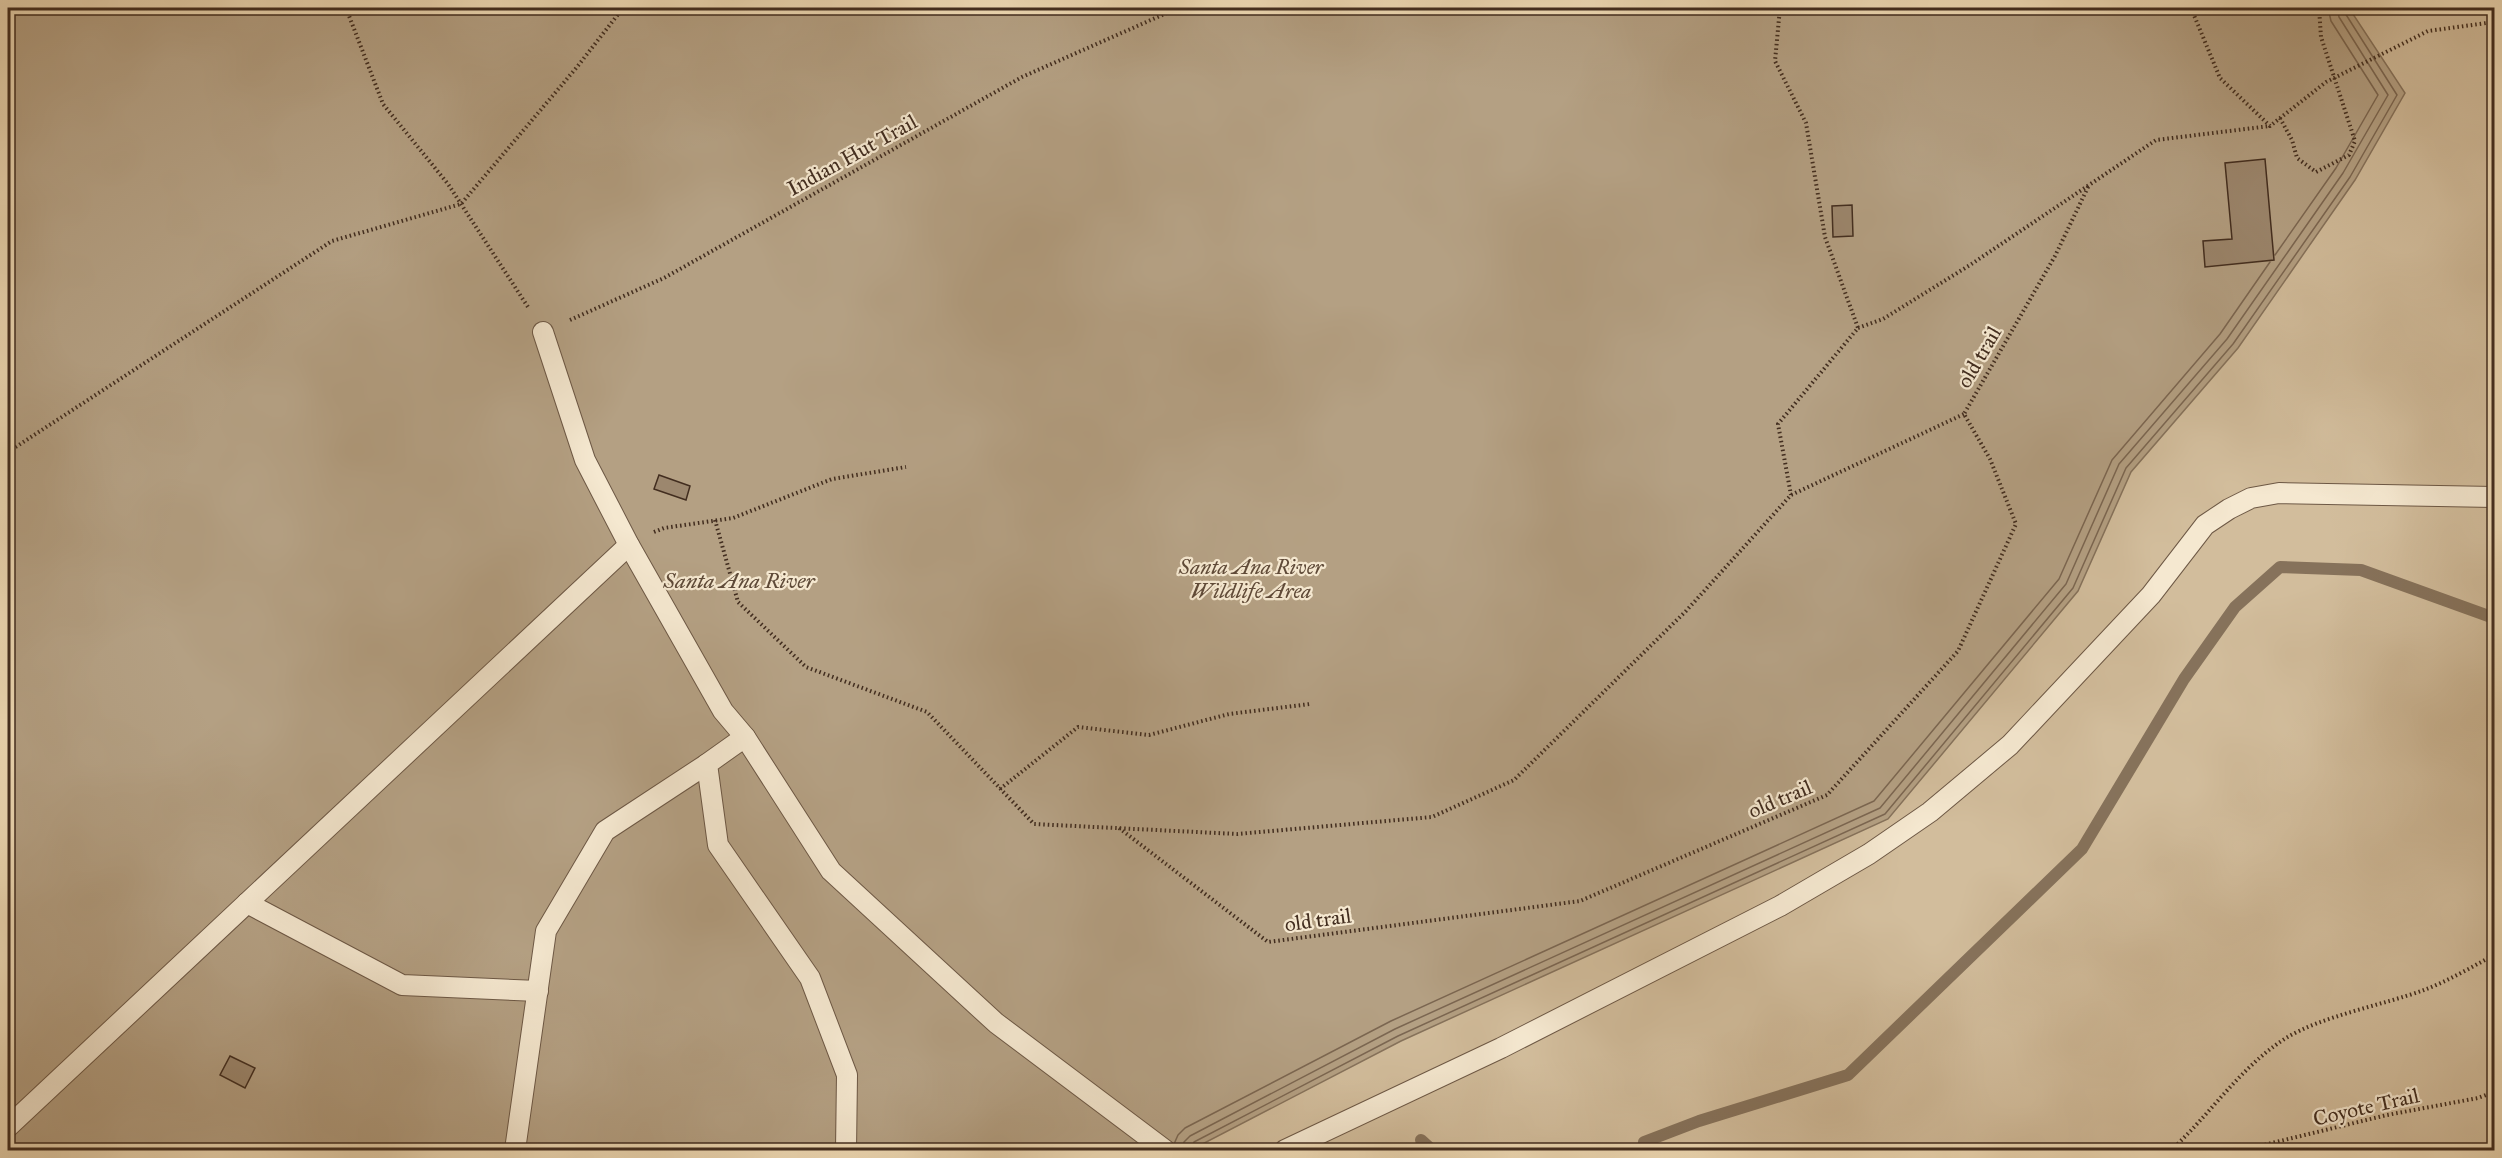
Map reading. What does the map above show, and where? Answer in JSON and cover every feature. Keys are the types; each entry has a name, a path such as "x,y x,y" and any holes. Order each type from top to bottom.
{"lane":[{"path":"543,332 585,460 629,545 723,711 745,737 831,871 996,1023 1165,1150"},
{"path":"1285,1150 1501,1048 1761,916 1869,854 1930,812 2010,745 2151,595 2205,525 2229,508 2251,498 2279,493 2494,497"},
{"path":"8,1127 629,545"},
{"path":"515,1150 546,931 605,831 745,737"},
{"path":"707,764 718,845 810,978 847,1075 846,1150"},
{"path":"247,903 402,985 538,991"}],"path":[{"path":"346,8 383,104 448,184 543,332"},
{"path":"8,452 332,242 461,204 577,67 623,8"},
{"name":"Indian Hut Trail","path":"543,332 664,278 1022,77 1178,8"},
{"path":"1780,8 1775,61 1806,123 1825,237 1858,328"},
{"path":"2191,8 2220,78 2270,126"},
{"path":"2280,118 2292,140 2297,158 2316,172 2349,155 2355,141 2320,37 2319,8"},
{"path":"1791,495 1778,424 1858,328 1883,320 1970,265 2156,140 2270,126 2326,82 2428,31 2494,22"},
{"name":"old trail","path":"1118,828 1269,942 1580,901 1827,795 1958,651 2016,524 1989,459 1964,414 2055,256 2089,184"},
{"path":"715,520 738,602 806,667 927,712 1034,824 1237,834 1432,817 1514,780 1686,611 1791,495 1964,414"},
{"path":"629,545 664,528 732,518 832,479 906,467"},
{"path":"1000,789 1078,727 1149,735 1229,714 1310,704"},
{"path":"2171,1150 2196,1128 2261,1057 2287,1037 2426,989 2494,955"},
{"name":"Coyote Trail","path":"2243,1150 2387,1115 2478,1098 2494,1092"}],"green space":[{"name":"Santa Ana River","path":"8,8 2494,8 2494,1150 8,1150"}],"water":[{"name":"Santa Ana River","path":"8,8 2349,8 2405,93 2355,180 2238,348 2131,472 2078,591 1888,819 1401,1041 1191,1150 8,1150"}],"building":[{"path":"2265,159 2274,260 2205,267 2203,241 2232,239 2225,163"},
{"path":"1852,205 1853,236 1833,237 1832,206"},
{"path":"659,475 690,486 686,500 654,489"},
{"path":"230,1056 255,1068 245,1088 220,1075"}],"waterway":[{"path":"1644,1150 1644,1142 1699,1121 1848,1075 2082,849 2184,679 2235,607 2280,567 2361,570 2494,618"},
{"path":"1421,1140 1432,1150"}],"park label":[{"name":"Santa Ana River Wildlife Area","path":"1251,579"}]}
